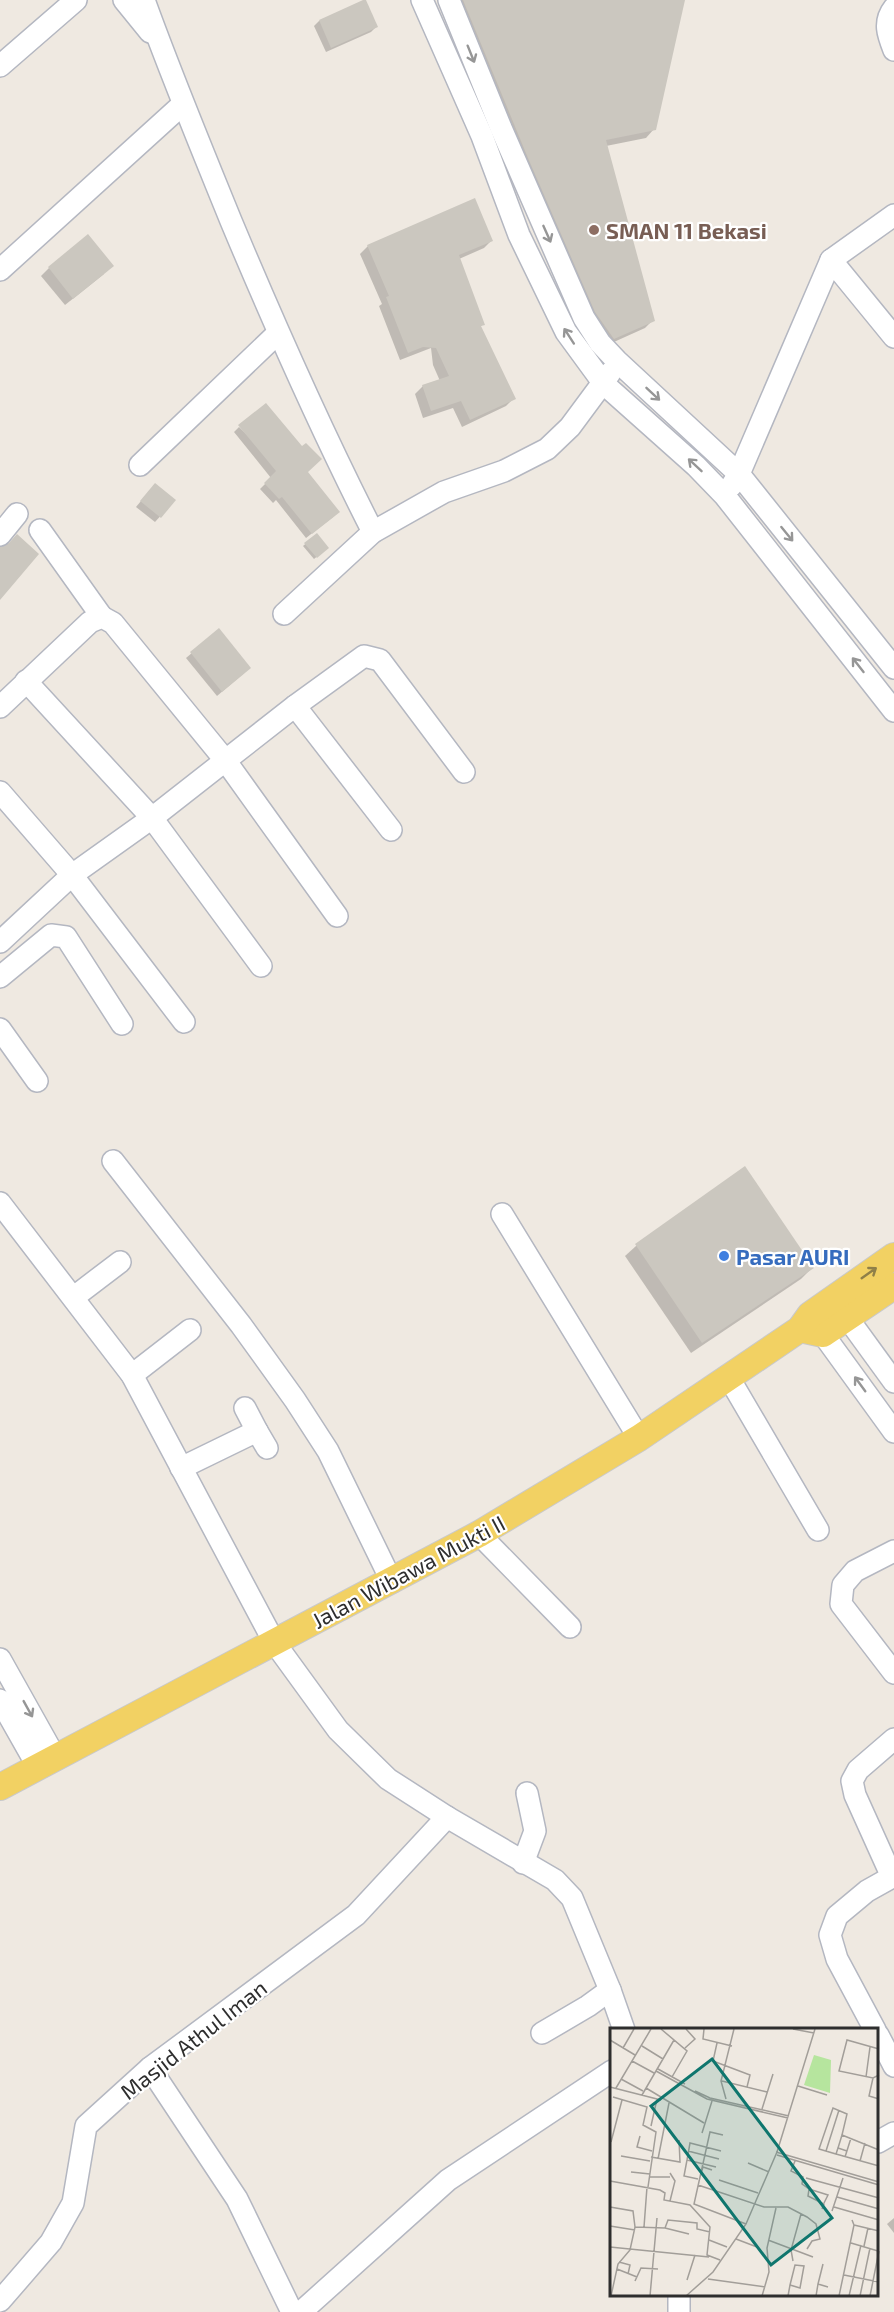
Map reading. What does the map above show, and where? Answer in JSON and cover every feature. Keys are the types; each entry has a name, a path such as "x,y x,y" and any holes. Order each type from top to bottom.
{"main road":[{"name":"Jalan Wibawa Mukti II","path":"841,1308 894,1256"},
{"name":"Jalan Wibawa Mukti II","path":"0,1787 392,1582 479,1534 639,1438 841,1308 894,1286"}],"street":[{"path":"0,66 76,0"},
{"path":"124,0 159,43"},
{"path":"144,0 183,104 278,333 335,458 373,532"},
{"path":"422,0 584,318 600,343 739,474 894,668"},
{"path":"449,0 491,132 519,235 566,332 604,384 696,466 725,496 894,711"},
{"path":"894,8 887,17 894,50"},
{"path":"0,270 183,104"},
{"path":"725,496 739,474 831,260 894,215"},
{"path":"831,260 894,337"},
{"path":"140,465 278,333"},
{"path":"284,614 373,532 444,492 504,471 547,449 570,428 604,384 617,361"},
{"path":"0,535 17,514"},
{"path":"40,530 102,617 112,623 225,760 337,916"},
{"path":"0,707 90,622 102,617"},
{"path":"2,937 72,875 152,818 295,706 364,656 380,660 464,772"},
{"path":"27,681 152,818 261,966"},
{"path":"295,706 391,830"},
{"path":"0,792 72,875 184,1022"},
{"path":"0,977 51,935 66,937 122,1024"},
{"path":"0,1029 37,1081"},
{"path":"113,1161 241,1325 295,1400 328,1451 392,1582"},
{"path":"0,1203 132,1375 274,1642 338,1730 388,1779 447,1817 555,1880 572,1898 623,2028"},
{"path":"502,1214 639,1438"},
{"path":"74,1297 120,1262"},
{"path":"841,1308 894,1382"},
{"path":"811,1326 893,1429"},
{"path":"132,1375 190,1330"},
{"path":"729,1378 818,1530"},
{"path":"182,1468 262,1439 245,1408"},
{"path":"479,1534 570,1627"},
{"path":"894,1551 855,1571 843,1585 841,1604 894,1673"},
{"path":"0,1659 47,1763"},
{"path":"0,1700 47,1763"},
{"path":"874,2028 837,1959 830,1935 837,1916 867,1891 893,1879 855,1795 852,1781 858,1770 894,1739"},
{"path":"524,1863 535,1831 527,1793"},
{"name":"Masjid Athul Iman","path":"0,2301 51,2242 73,2203 86,2126 150,2068 356,1915 447,1817"},
{"path":"542,2033 610,1990"},
{"path":"879,2037 894,2066"},
{"path":"150,2068 237,2199 292,2312"},
{"path":"301,2312 448,2180 610,2072"},
{"path":"879,2141 894,2133"}],"building":[{"path":"366,0 378,27 331,48 319,20"},
{"name":"SMAN 11 Bekasi","path":"463,0 685,0 656,130 606,140 655,321 614,339 595,312"},
{"path":"475,198 493,241 459,255 485,325 481,326 516,399 470,420 461,401 431,411 422,385 449,376 436,348 423,347 408,353 386,297 389,296 367,245"},
{"path":"88,234 114,266 73,299 48,267"},
{"path":"266,403 302,446 306,443 322,459 308,472 340,512 312,534 282,497 279,499 264,483 276,471 238,425"},
{"path":"155,483 176,500 161,518 140,501"},
{"path":"317,533 329,548 317,558 304,543"},
{"path":"17,534 39,554 0,600 0,547 9,543"},
{"path":"219,628 251,668 222,692 190,652"},
{"name":"Pasar AURI","path":"745,1166 814,1268 702,1343 635,1244"}],"place":[{"name":"SMAN 11 Bekasi","path":"594,230"},
{"name":"Pasar AURI","path":"724,1256"}]}
